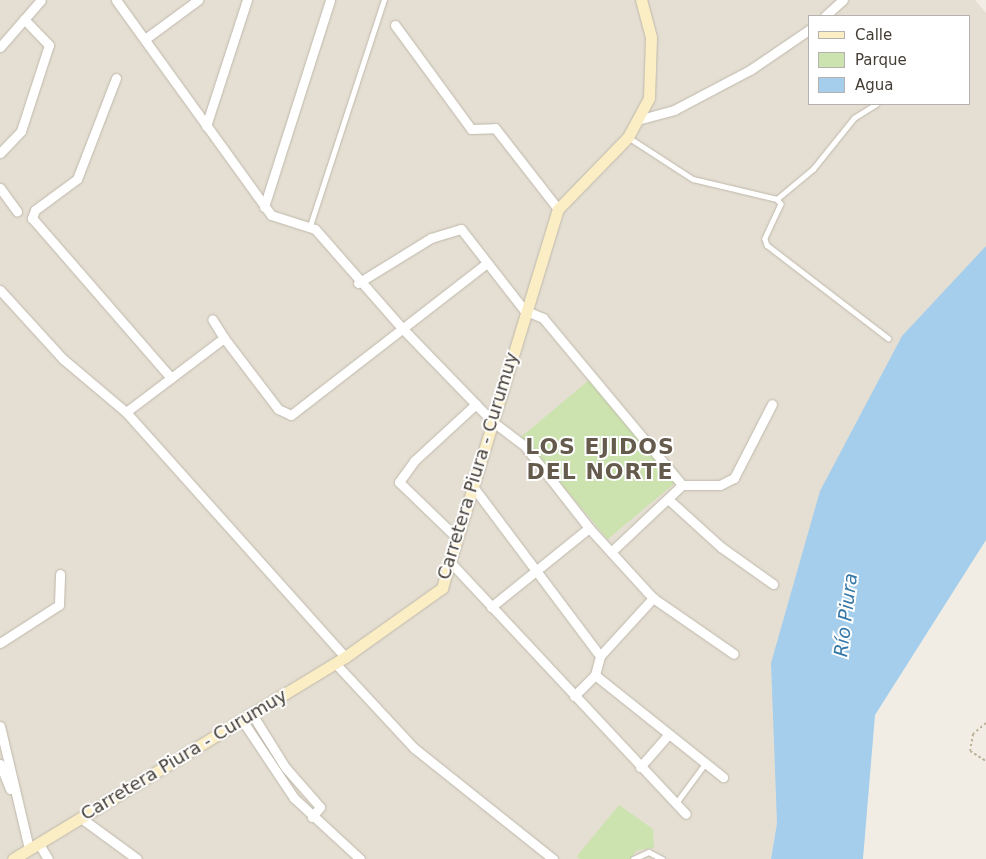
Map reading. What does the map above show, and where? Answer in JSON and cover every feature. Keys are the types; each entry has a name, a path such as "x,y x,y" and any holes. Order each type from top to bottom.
{"main road":[{"name":"Carretera Piura - Curumuy","path":"13,859 340,660 436,595 452,564 524,310 558,209 628,137 641,119 653,68 641,0"}],"street":[{"path":"0,47 41,0"},
{"path":"116,0 264,207 278,219 310,226 358,283 400,327 493,422 524,445 589,528 653,598 734,654"},
{"path":"145,39 198,0"},
{"path":"206,126 248,0"},
{"path":"264,207 330,0"},
{"path":"825,15 844,0"},
{"path":"0,153 21,131 49,44 24,20"},
{"path":"395,25 471,129 495,128 558,209"},
{"path":"641,119 674,110 750,70 808,30"},
{"path":"116,78 77,179 35,210 32,218 172,378"},
{"path":"0,188 17,211"},
{"path":"358,283 431,238 461,229 524,310 543,318 682,485"},
{"path":"212,319 224,338 278,409 291,414 400,327 487,263"},
{"path":"0,290 63,359 126,412 414,748 553,858"},
{"path":"126,412 224,338"},
{"path":"458,539 399,482 414,461 476,404"},
{"path":"611,552 682,485 720,485 734,478 772,404"},
{"path":"474,488 600,656"},
{"path":"668,499 721,547 773,584"},
{"path":"491,608 589,528"},
{"path":"452,564 491,608 686,814"},
{"path":"0,643 59,605 60,574"},
{"path":"574,696 595,676 600,656 653,598"},
{"path":"595,676 704,765 723,777"},
{"path":"247,717 285,768 320,807 312,817"},
{"path":"247,717 276,774 312,817 360,859"},
{"path":"0,726 21,817"},
{"path":"640,767 668,735"},
{"path":"0,764 34,846 48,859"},
{"path":"276,774 285,768"},
{"path":"82,818 137,859"}],"lane":[{"path":"310,226 384,0"},
{"path":"777,199 813,169 854,118 874,105"},
{"path":"628,137 693,179 777,199 781,204 765,239 767,245 888,338"},
{"path":"675,804 704,765"},
{"path":"633,859 649,852 662,859"}],"path":[{"path":"986,723 973,734 970,751 986,761"}],"shaded area":[{"path":"0,0 975,0 986,13 986,247 777,823 771,859 0,859"}],"green space":[{"path":"589,380 675,483 608,539 522,437"},
{"path":"619,805 653,829 654,848 637,850 630,859 580,859 577,856"}],"water":[{"name":"Río Piura","path":"986,246 986,540 875,715 863,859 771,859 777,823 771,663 820,491 902,336"}],"district":[{"name":"LOS EJIDOS DEL NORTE","path":"600,458"}]}
